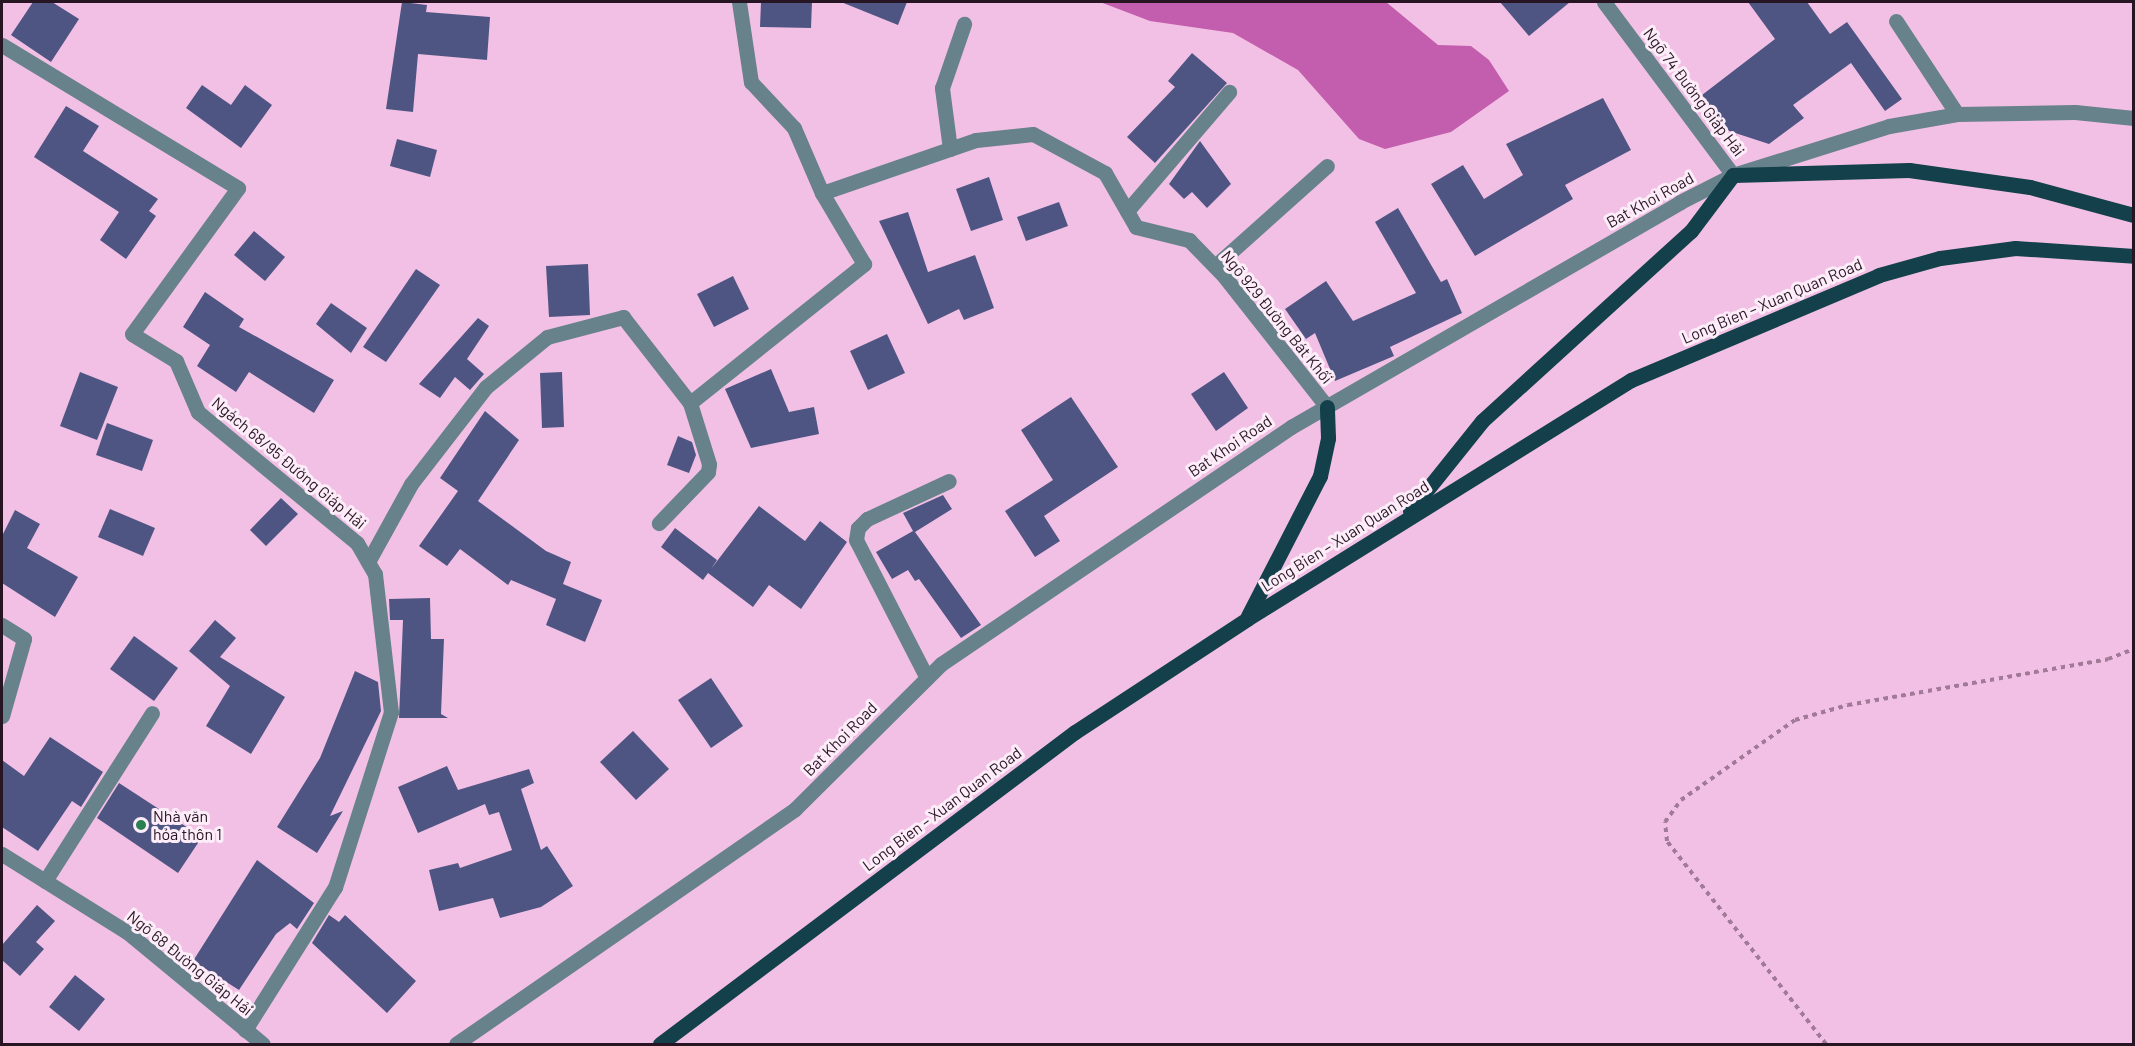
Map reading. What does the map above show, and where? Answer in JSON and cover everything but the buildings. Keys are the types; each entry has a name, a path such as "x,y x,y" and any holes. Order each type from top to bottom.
{"main road":[{"path":"1403,520 1482,421 1691,231 1733,175 1909,170 2030,187 2133,215"},
{"name":"Long Bien – Xuan Quan Road","path":"660,1044 1066,739 1246,619 1631,380 1879,275 1940,258 2015,248 2133,256"},
{"path":"1246,619 1320,476 1329,438 1327,407"},
{"path":"646,1044 674,1035"}],"street":[{"path":"690,404 864,264 822,193 794,128 751,82 739,2"},
{"name":"Ngõ 74 Đường Giáp Hải","path":"1604,2 1733,175"},
{"path":"1896,21 1957,114"},
{"path":"950,149 942,87 964,24"},
{"name":"Ngách 68/95 Đường Giáp Hải","path":"2,45 238,188 132,334 176,361 198,412 357,543 375,574 391,712 334,888 245,1030"},
{"path":"1127,212 1229,92"},
{"name":"Bat Khoi Road","path":"456,1044 795,809 927,678 1327,407 1733,175 1889,126 1957,114 2075,112 2133,118"},
{"name":"Ngõ 929 Đường Bát Khối","path":"822,193 950,149 1033,134 1105,173 1136,227 1188,240 1215,266 1327,407"},
{"path":"1215,266 1327,166"},
{"path":"368,562 411,484 486,387 547,337 623,317 690,404 708,472 659,523"},
{"path":"927,678 856,540 858,528 867,519 949,481"},
{"path":"2,625 24,639 2,716"},
{"path":"45,881 152,713"},
{"name":"Ngõ 68 Đường Giáp Hải","path":"2,854 127,932 263,1044"}],"path":[{"path":"1826,1044 1667,841 1665,822 1681,800 1795,720 2133,649"}],"shaded area":[{"path":"1100,2 1386,2 1438,45 1471,46 1489,60 1509,91 1451,132 1385,149 1359,139 1298,70 1233,33 1150,21"}],"place":[{"name":"Nhà văn hóa thôn 1","path":"141,825"}]}
